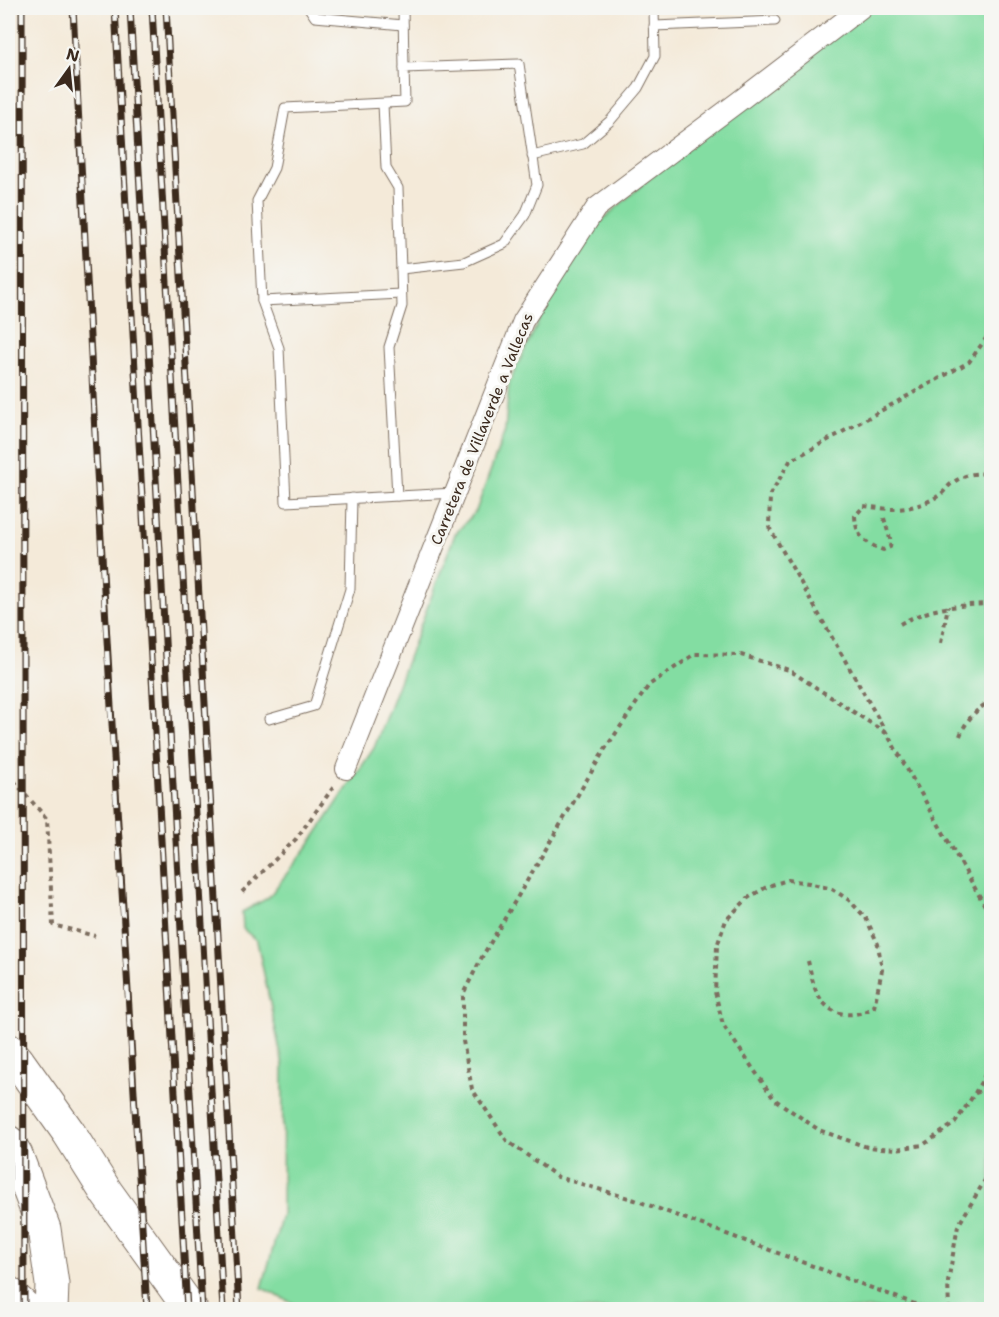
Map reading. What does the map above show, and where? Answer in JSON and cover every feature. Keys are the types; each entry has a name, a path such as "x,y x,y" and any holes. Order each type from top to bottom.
{"highway":[{"path":"8,1050 69,1133 106,1192 192,1310"},
{"path":"8,1142 16,1155 44,1229 52,1284 51,1310"},
{"path":"8,1293 27,1310"}],"street":[{"name":"Carretera de Villaverde a Vallecas","path":"346,769 523,321 596,208 861,8"}],"lane":[{"path":"309,8 315,17 403,25"},
{"path":"403,8 405,102 285,108 274,168 257,201 262,301 279,348 286,502 455,493"},
{"path":"532,156 583,144 610,121 638,88 656,56 654,8"},
{"path":"654,26 775,21"},
{"path":"401,269 464,262 504,244 525,215 537,185 519,64 404,68"},
{"path":"383,104 386,168 398,188 401,269 402,306 389,346 397,496"},
{"path":"262,301 401,294"},
{"path":"269,719 314,706 350,589 352,498"}],"path":[{"path":"991,918 769,527 770,495 790,461 969,362 992,330"},
{"path":"884,518 891,542 890,547 883,550 867,543 859,535 855,526 855,516 864,506 910,507 941,494 951,484 970,474 992,475"},
{"path":"900,624 948,606 992,604"},
{"path":"941,643 948,606"},
{"path":"886,733 789,670 741,655 695,654 649,685 604,749 482,957 463,994 463,1041 472,1089 507,1141 558,1177 635,1200 931,1310"},
{"path":"960,736 963,728 975,713 990,701 991,670"},
{"path":"242,892 296,839 346,769"},
{"path":"8,774 46,819 53,925 95,936"},
{"path":"808,961 819,997 829,1009 847,1015 864,1013 874,1007 882,970 878,944 866,918 849,900 832,890 788,880 768,886 748,897 726,920 717,946 715,992 723,1025 774,1099 819,1130 867,1148 896,1149 923,1145 955,1122 975,1093 986,1073 991,1041"},
{"path":"975,1093 992,1088"},
{"path":"949,1310 948,1282 958,1226 992,1168"}],"green space":[{"path":"871,8 991,8 991,1309 306,1310 262,1288 282,1215 283,1065 257,941 243,929 242,912 268,898 309,845 374,748 455,534 476,511 505,430 509,383 555,287 599,223 653,175"}],"railway":[{"path":"22,8 24,1310"},
{"path":"73,8 103,577 147,1310"},
{"path":"115,8 187,1310"},
{"path":"130,8 202,1310"},
{"path":"152,8 223,1310"},
{"path":"166,8 239,1310"},
{"path":"8,1020 8,1310"}]}
